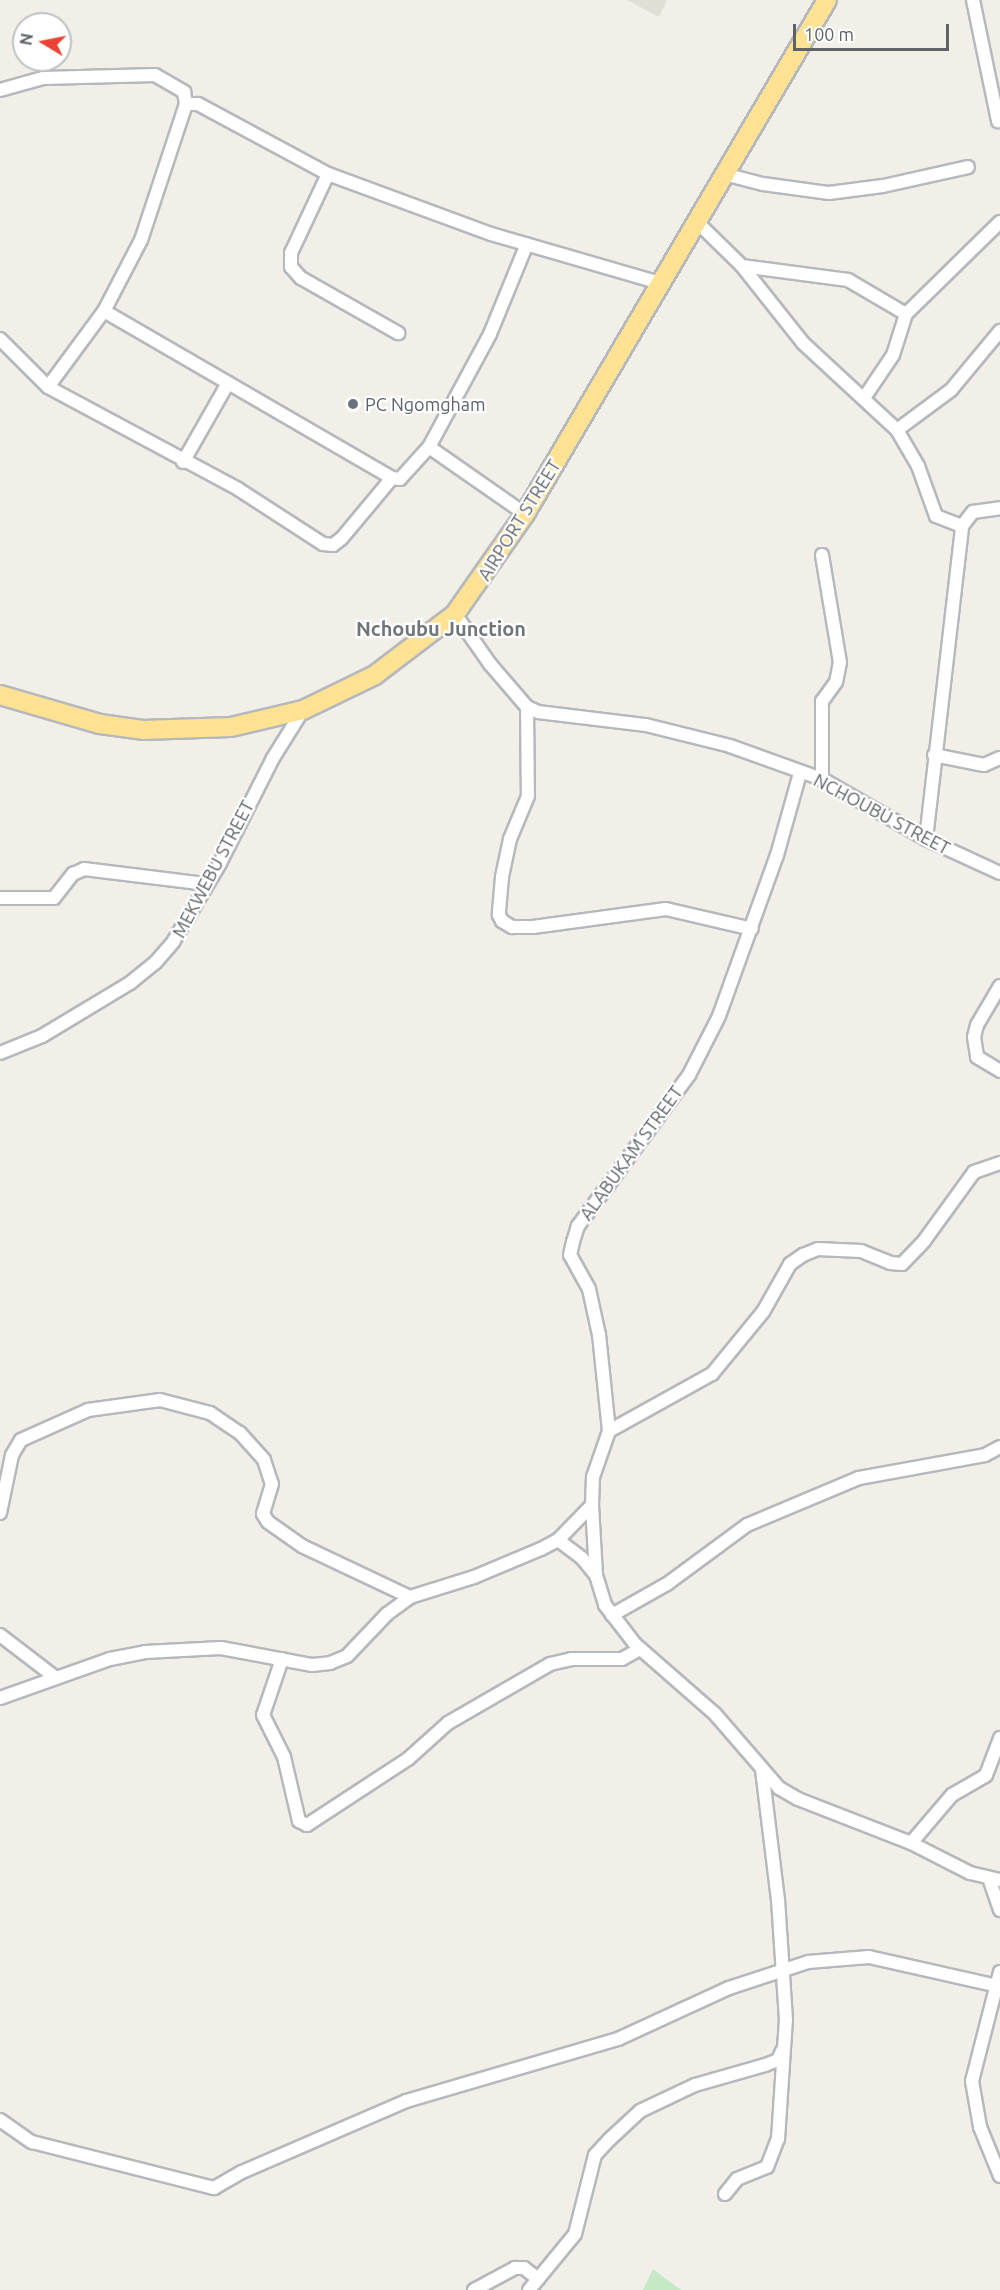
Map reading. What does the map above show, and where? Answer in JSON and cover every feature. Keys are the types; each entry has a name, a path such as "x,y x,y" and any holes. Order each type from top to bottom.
{"highway":[{"name":"AIRPORT STREET","path":"0,694 100,724 143,730 231,727 303,710 375,675 455,614 525,514 827,0"}],"street":[{"path":"973,0 998,121"},
{"path":"0,90 43,78 155,75 184,92 186,104 141,240 104,311 48,387"},
{"path":"186,104 198,104 328,174 527,244 660,283"},
{"path":"724,174 829,193 884,186 968,167"},
{"path":"328,174 291,253 291,267 301,278 398,333"},
{"path":"696,221 742,266 803,344 897,430 918,466 936,516 962,526"},
{"path":"864,398 893,355 906,314 1000,222"},
{"path":"104,311 392,478 400,479 429,447 490,334 527,244"},
{"path":"742,266 848,280 906,314"},
{"path":"897,430 951,390 1000,331"},
{"path":"0,339 48,387 183,462 238,489 324,544 333,545 342,538 392,478"},
{"path":"183,462 228,383"},
{"path":"429,447 525,514"},
{"path":"926,839 962,526 973,512 1000,508"},
{"path":"822,555 840,662 836,682 822,701 822,779"},
{"name":"NCHOUBU STREET","path":"455,614 490,664 527,706 550,716 646,725 730,746 822,779 926,839 1000,873"},
{"path":"527,706 528,796 510,839 502,876 499,915 502,921 512,927 533,927 666,909 752,929"},
{"name":"MEKWEBU STREET","path":"0,1053 42,1036 130,983 155,963 173,942 207,884 268,767 303,710"},
{"path":"934,755 984,765 1000,758"},
{"name":"ALABUKAM STREET","path":"596,1575 592,1505 593,1477 609,1431 599,1335 589,1289 570,1255 573,1242 584,1217 689,1075 719,1016 752,929 800,773"},
{"path":"0,898 54,898 73,874 84,868 207,884"},
{"path":"1000,986 977,1024 974,1044 982,1063 1000,1071"},
{"path":"609,1431 712,1374 763,1312 790,1264 802,1255 818,1249 861,1251 890,1263 902,1264 924,1241 974,1172 1000,1162"},
{"path":"0,1513 12,1455 21,1440 88,1410 160,1400 210,1413 240,1433 264,1460 272,1484 263,1514 268,1522 302,1546 410,1597"},
{"path":"612,1615 667,1584 747,1526 859,1478 985,1455 1000,1447"},
{"path":"0,1698 56,1677 145,1652 221,1648 321,1665 347,1656 387,1614 410,1597 474,1577 558,1540 592,1505"},
{"path":"558,1540 582,1558 596,1575 598,1590 612,1615 640,1648 715,1714 779,1788 798,1799 911,1843 970,1873 995,1879 1000,1910"},
{"path":"0,1635 56,1677"},
{"path":"282,1659 263,1715 284,1757 298,1821 307,1825 408,1760 448,1723 550,1664 564,1659 622,1659 640,1648"},
{"path":"911,1843 952,1795 986,1776 1000,1738"},
{"path":"725,2194 737,2180 758,2172 773,2159 786,2020 762,1768"},
{"path":"0,2120 32,2142 214,2188 242,2172 406,2101 618,2039 729,1988 783,1973 808,1962 869,1957 998,1986"},
{"path":"1000,1972 972,2080 980,2127 1000,2176"},
{"path":"529,2290 575,2234 595,2156 640,2111 695,2085 778,2060 782,2051"},
{"path":"474,2290 515,2268 524,2268 538,2279"}],"shaded area":[{"path":"627,0 667,0 659,17"}],"green space":[{"path":"653,2269 681,2290 643,2290"}],"place":[{"name":"PC Ngomgham","path":"353,404"}],"district":[{"name":"Nchoubu Junction","path":"441,628"}]}
